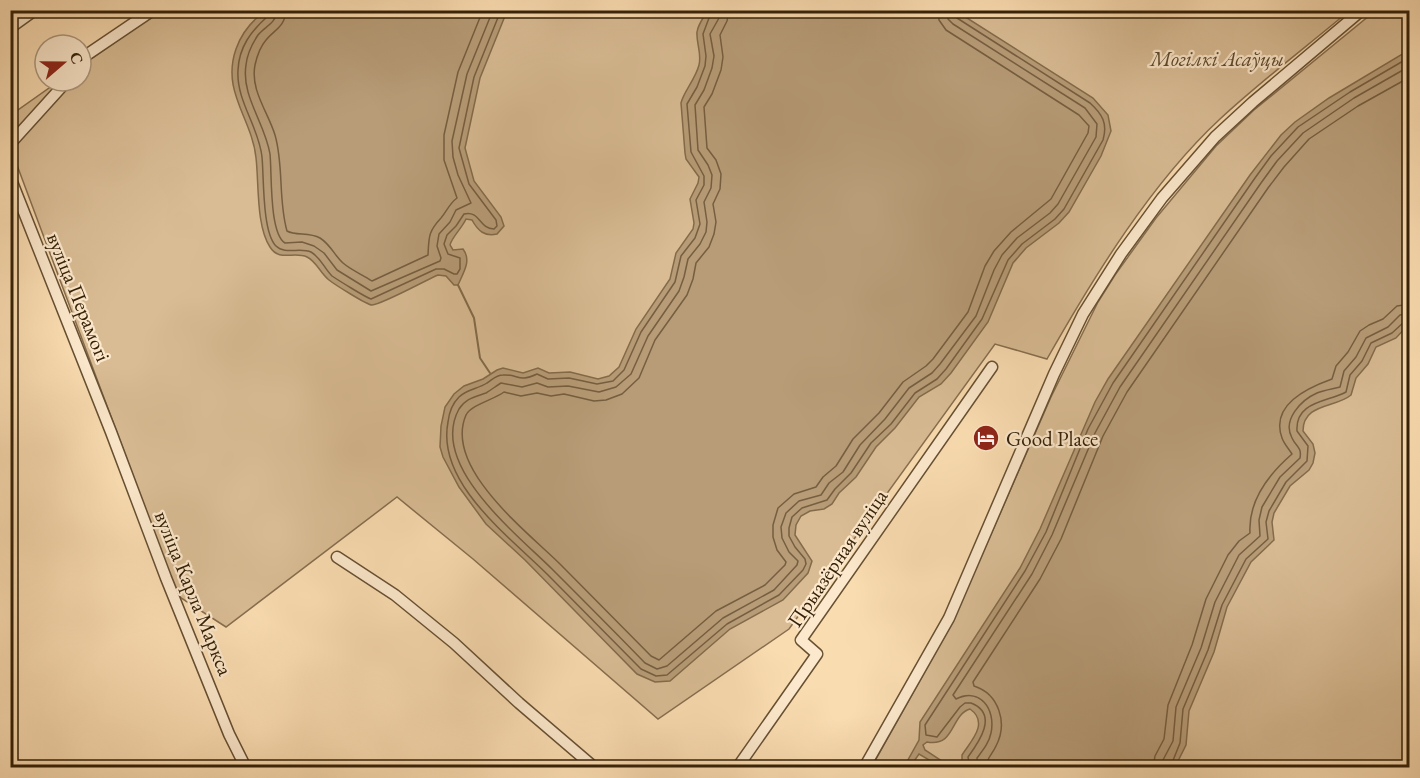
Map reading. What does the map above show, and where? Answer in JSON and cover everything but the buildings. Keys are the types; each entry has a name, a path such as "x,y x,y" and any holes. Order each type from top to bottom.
{"street":[{"path":"10,28 35,10"},
{"path":"93,51 153,10"},
{"path":"864,768 949,618 1054,374 1083,314 1121,254 1162,198 1215,137 1252,102 1362,10"},
{"path":"10,144 56,93"},
{"name":"вуліца Перамогі","path":"10,177 111,432"},
{"name":"Прыазёрная вуліца","path":"737,768 817,654 801,640 992,367"},
{"name":"вуліца Карла Маркса","path":"111,432 229,734 246,768"},
{"path":"337,557 395,595 446,636 595,768"}],"green space":[{"name":"Могілкі Асаўцы","path":"160,11 1349,11 1220,119 1170,172 1104,264 1047,359 995,344 789,629 658,719 473,559 397,497 226,627 178,596 11,149 11,115 42,93 93,93 93,58"},
{"path":"1375,11 1409,11 1409,767 871,768 952,623 1051,397 1098,302 1115,275 1156,218 1216,146 1254,110"}],"water":[{"path":"267,10 507,11 480,78 465,148 474,181 501,217 504,226 497,234 489,235 479,230 472,220 466,219 450,245 453,250 463,249 467,258 466,267 458,285 454,285 446,276 438,275 394,297 372,305 329,280 307,257 278,254 270,247 260,216 253,144 232,79 232,64 241,37 252,22"},
{"path":"708,10 956,11 1093,98 1108,115 1111,131 1101,156 1069,212 1059,223 1026,248 1013,263 988,322 951,373 941,384 919,397 895,428 876,447 856,477 839,493 832,504 801,516 796,525 795,535 812,561 808,573 783,600 730,629 670,681 655,682 637,674 525,560 486,524 459,487 443,457 440,447 441,426 445,407 454,394 464,386 503,368 523,373 538,368 549,373 570,372 598,379 609,376 619,367 636,329 670,279 676,253 693,229 690,199 699,177 686,159 681,103 699,65 697,32"},
{"path":"1409,50 1409,324 1396,338 1376,347 1368,364 1356,378 1351,395 1314,411 1304,422 1303,431 1313,444 1315,453 1313,463 1309,470 1290,486 1274,513 1272,522 1274,540 1251,562 1227,607 1214,652 1189,711 1186,745 1175,767 967,767 962,763 962,755 977,732 978,726 976,714 970,709 959,717 943,740 927,742 923,745 925,750 951,767 941,767 919,754 910,767 904,767 919,740 920,722 1020,568 1040,529 1095,402 1108,379 1250,175 1281,135 1295,122 1329,98"}],"waterway":[{"path":"458,285 474,318 480,358 490,373"}],"place":[{"name":"Good Place","path":"986,438"}]}
